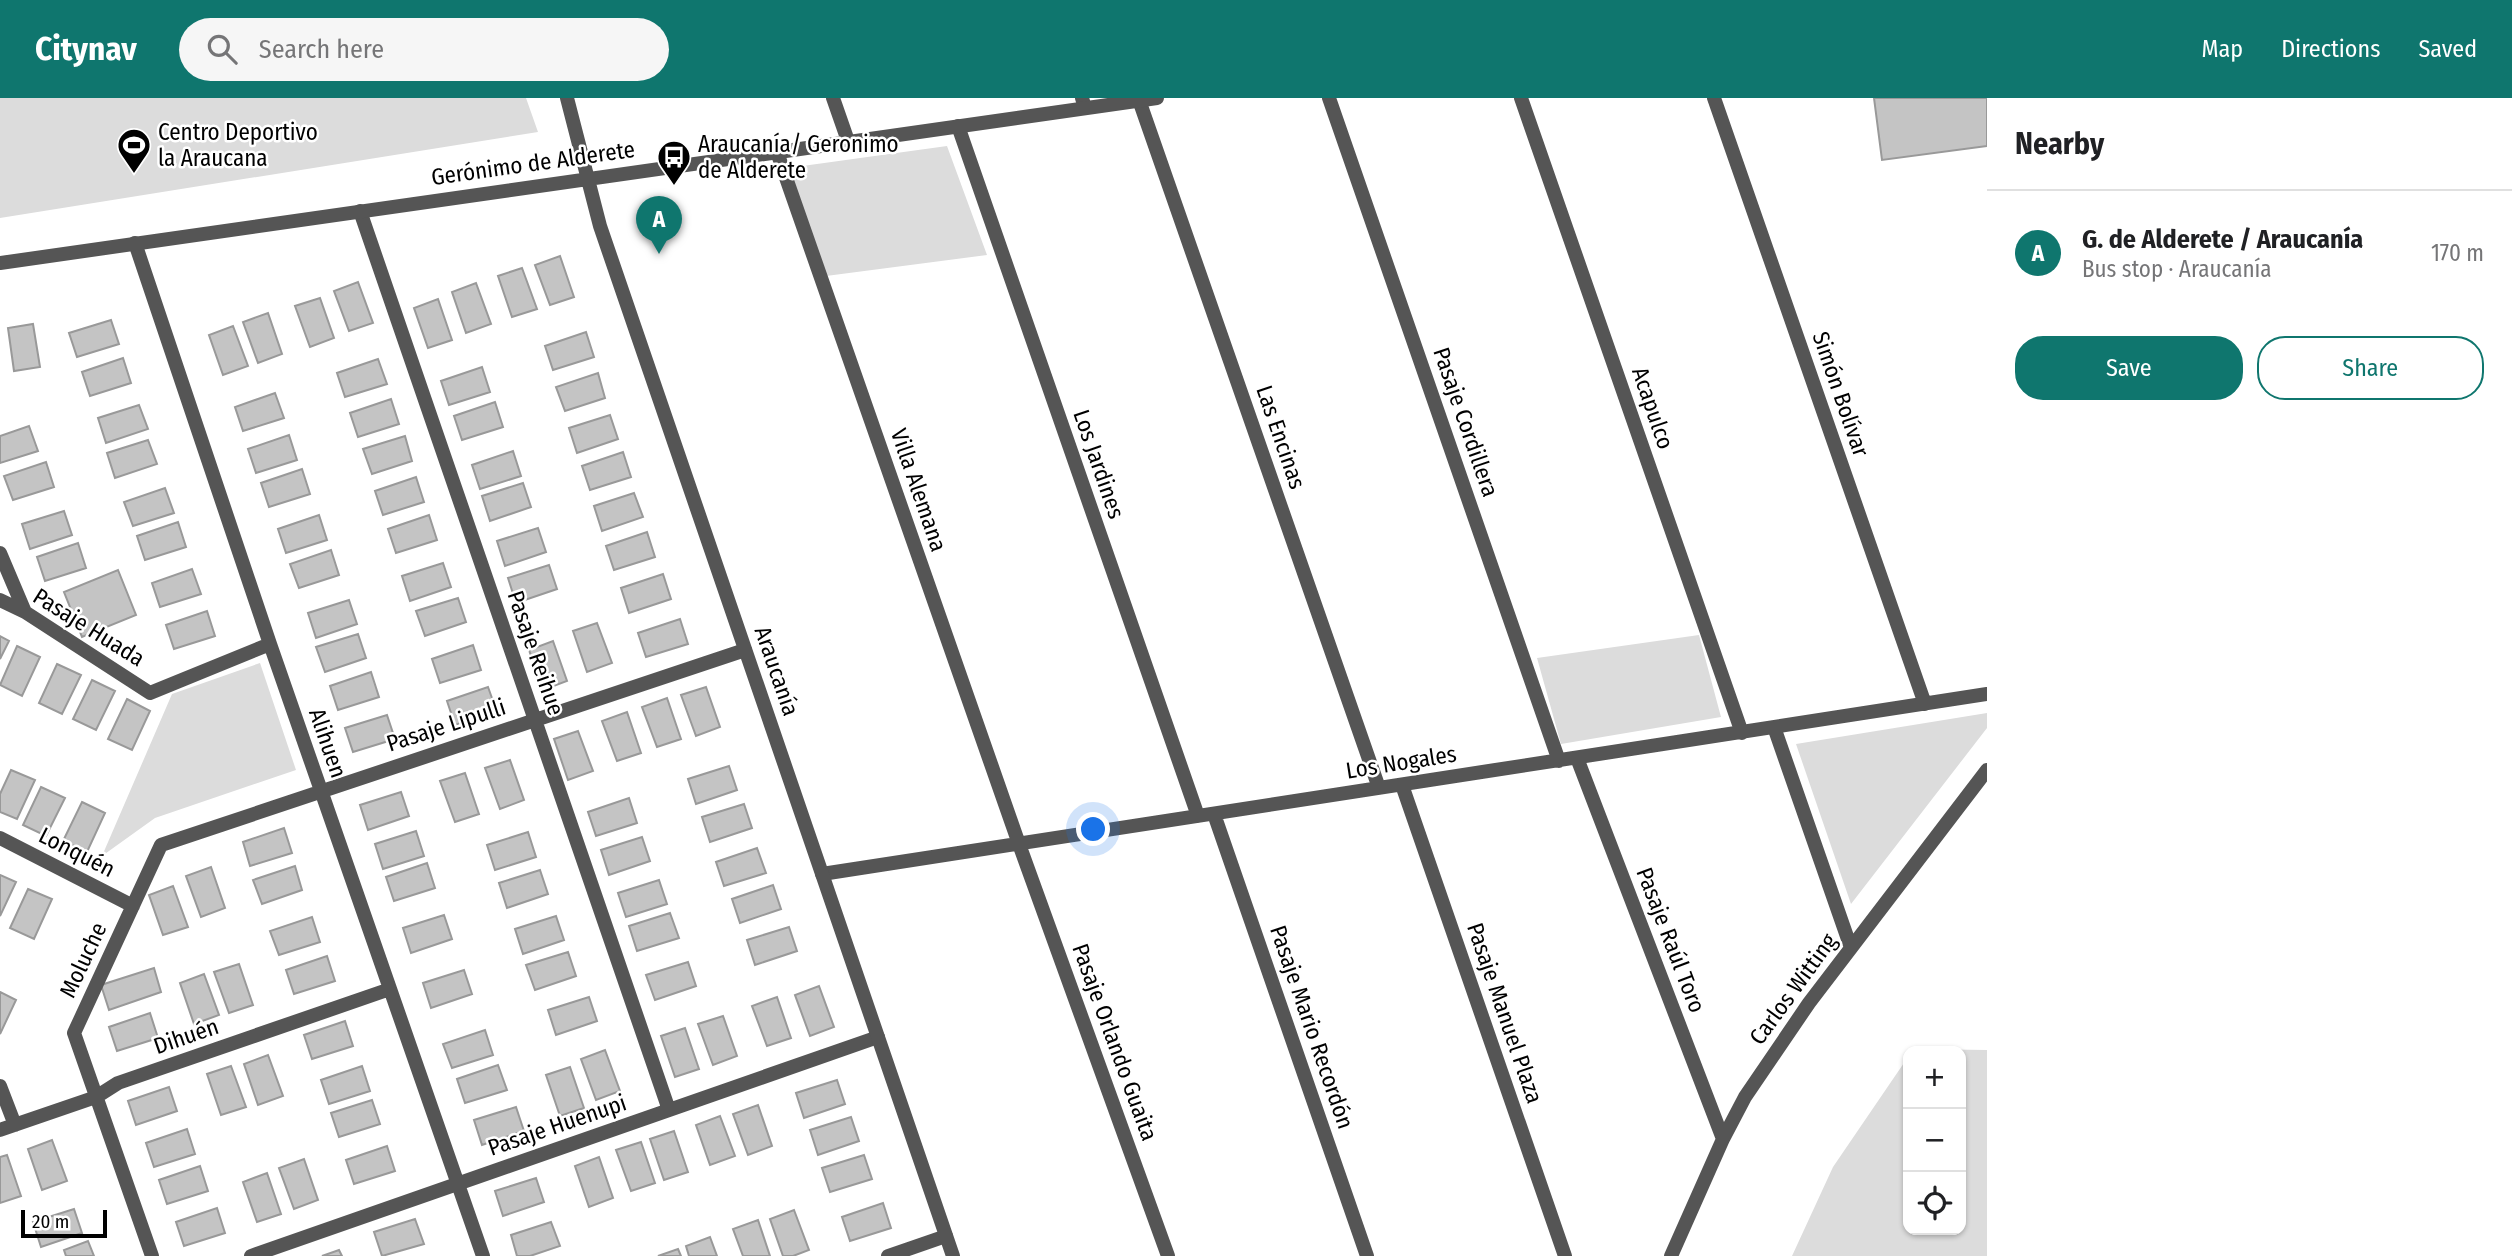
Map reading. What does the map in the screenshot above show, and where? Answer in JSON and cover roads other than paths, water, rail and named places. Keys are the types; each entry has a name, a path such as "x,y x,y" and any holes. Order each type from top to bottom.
{"street":[{"name":"Araucanía","path":"567,98 603,236 953,1256"},
{"path":"833,98 848,141"},
{"name":"Gerónimo de Alderete","path":"0,263 958,126 1084,103 1157,98"},
{"name":"Pasaje Cordillera","path":"1329,98 1559,761"},
{"name":"Acapulco","path":"1521,98 1742,733"},
{"name":"Simón Bolívar","path":"1714,98 1925,704"},
{"name":"Las Encinas","path":"1139,100 1379,789"},
{"name":"Los Jardines","path":"958,126 1198,817"},
{"name":"Villa Alemana","path":"777,152 1019,844"},
{"name":"Pasaje Reihue","path":"360,211 669,1110"},
{"name":"Alihuen","path":"135,243 270,644 483,1256"},
{"path":"0,553 25,612"},
{"name":"Pasaje Huada","path":"0,600 25,612 150,693 270,644"},
{"name":"Pasaje Lipulli","path":"321,791 745,650"},
{"name":"Los Nogales","path":"822,874 1987,694"},
{"path":"1774,727 1851,948"},
{"name":"Pasaje Raúl Toro","path":"1577,758 1723,1139"},
{"name":"Carlos Witting","path":"1671,1256 1723,1139 1745,1097 1809,1003 1987,770"},
{"name":"Pasaje Manuel Plaza","path":"1402,785 1565,1256"},
{"name":"Moluche","path":"152,1256 74,1033 162,845 321,791"},
{"name":"Pasaje Mario Recordón","path":"1214,814 1367,1256"},
{"name":"Lonquén","path":"0,838 133,906"},
{"name":"Pasaje Orlando Guaita","path":"1019,844 1168,1256"},
{"name":"Dihuén","path":"0,1130 96,1097 118,1083 390,989"},
{"name":"Pasaje Huenupi","path":"251,1256 878,1037"},
{"path":"0,1086 15,1125"},
{"path":"888,1256 946,1236"}],"place":[{"name":"Centro Deportivo la Araucana","path":"134,175"},
{"name":"Araucanía/ Geronimo de Alderete","path":"674,187"},
{"name":"G. de Alderete / Araucanía","path":"659,254"}]}
